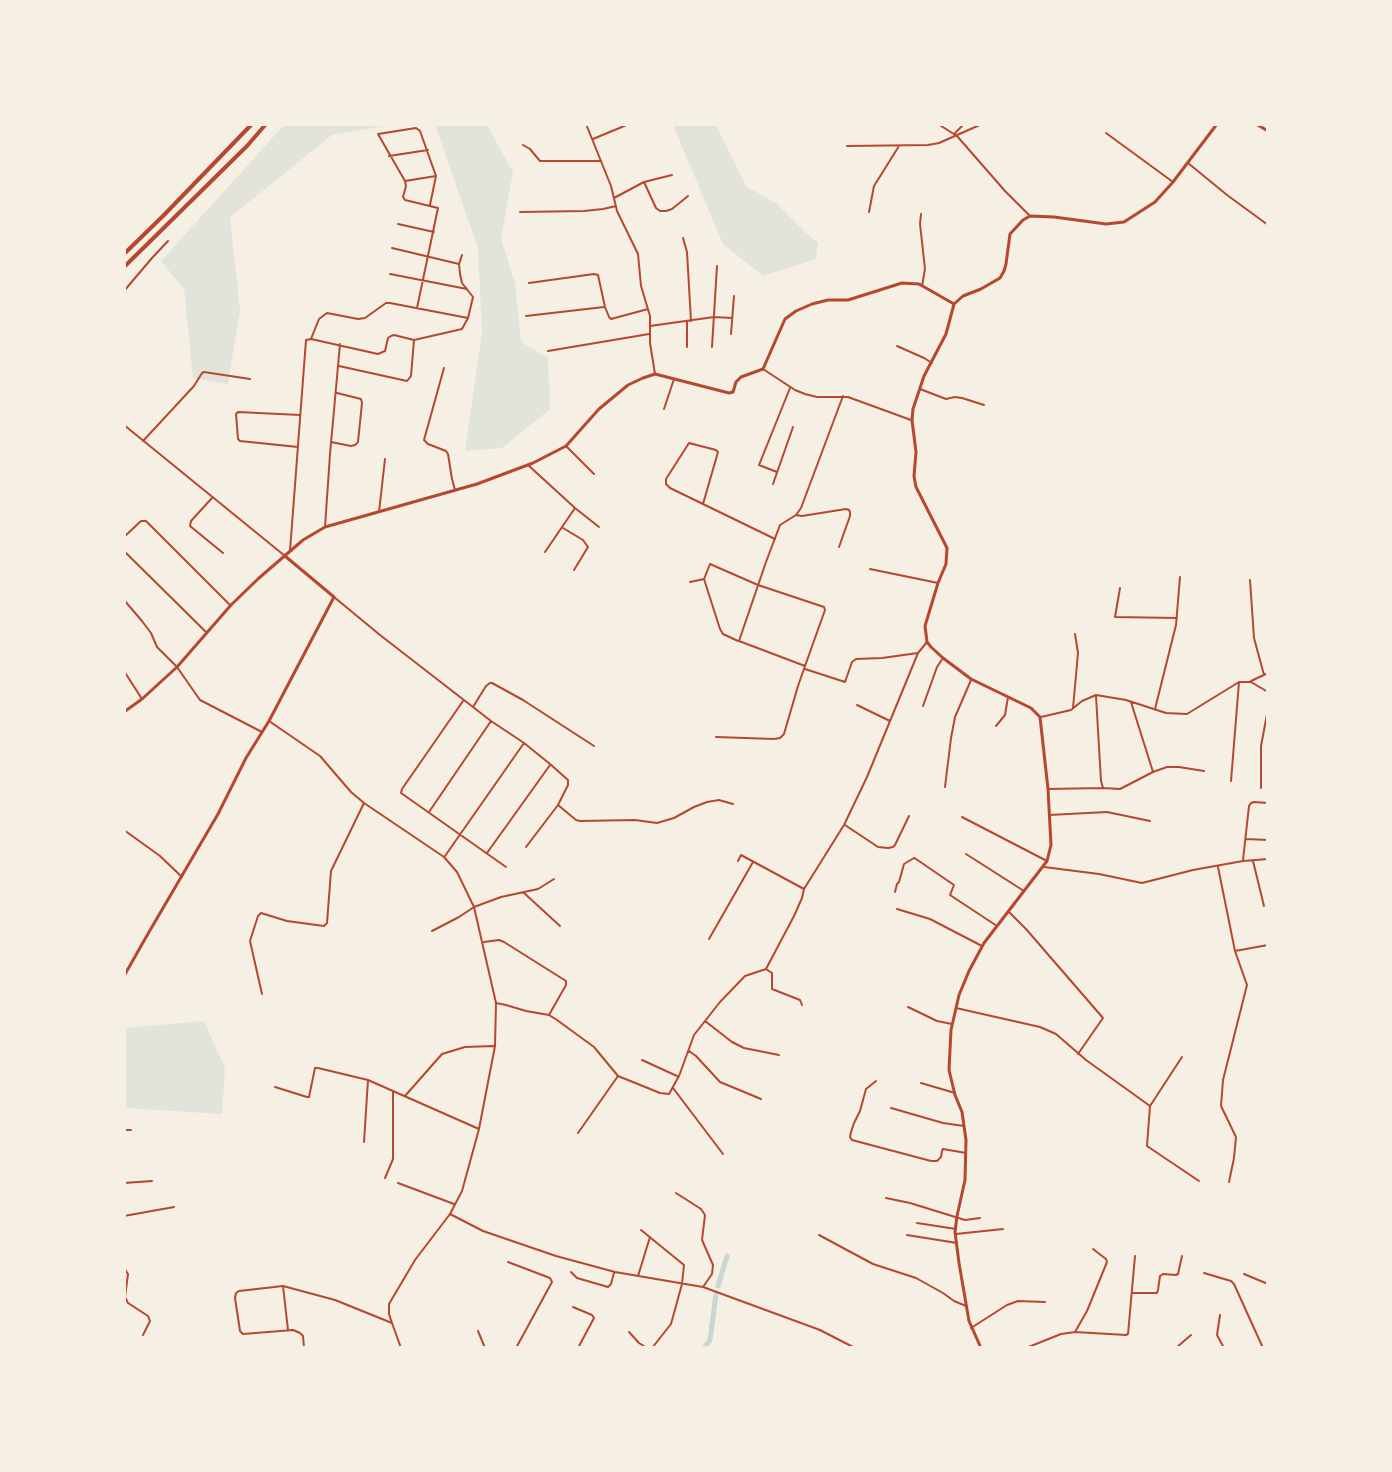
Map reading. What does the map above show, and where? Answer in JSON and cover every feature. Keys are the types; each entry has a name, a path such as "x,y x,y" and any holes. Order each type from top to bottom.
{"highway":[{"path":"124,254 252,124"},
{"path":"124,267 239,154 266,124"}],"main road":[{"path":"979,1347 971,1328 966,1306 957,1243 957,1218 966,1180 966,1153 962,1112 949,1070 952,1024 969,971 982,946 1044,867 1052,845 1040,717 1031,708 971,679 943,658 927,642 925,626 946,564 947,548 916,487 914,476 916,452 912,420 914,409 924,376 946,334 954,304 963,296 1000,278 1006,264 1010,234 1023,220 1030,216 1106,224 1124,222 1155,202 1217,124"},
{"path":"1256,124 1268,131"},
{"path":"124,712 177,667 231,605 259,578 303,540 326,527 477,484 528,465 566,446 599,410 628,384 655,374 729,393 733,392 736,382 741,377 763,369 785,319 812,304 828,300 848,300 902,283 919,284 954,304"},
{"path":"124,976 218,814 334,597 285,556"}],"street":[{"path":"586,124 611,186 617,211 638,254 641,286 648,309 655,374"},
{"path":"592,139 629,124"},
{"path":"938,124 957,136 1030,216"},
{"path":"954,134 964,124"},
{"path":"847,146 928,145 957,136 982,124"},
{"path":"417,308 439,211 438,208 430,205 405,200 403,197 405,182 378,134 416,128 420,131 436,176 430,205"},
{"path":"1106,133 1173,182"},
{"path":"523,146 530,149 540,161 601,162"},
{"path":"869,212 874,186 899,146"},
{"path":"390,156 428,150"},
{"path":"1188,163 1268,225"},
{"path":"614,198 644,182 672,175"},
{"path":"405,182 436,176"},
{"path":"644,182 656,208 660,211 672,209 688,196"},
{"path":"520,212 584,211 616,206"},
{"path":"921,214 925,269 922,286"},
{"path":"398,224 434,232"},
{"path":"683,238 687,252 691,321"},
{"path":"124,291 168,241"},
{"path":"392,248 459,264"},
{"path":"290,551 306,340 311,339 378,354 385,351 388,338 394,335 414,340 462,329 468,318 473,297 462,283 459,264 462,255"},
{"path":"712,347 717,266"},
{"path":"390,274 466,289"},
{"path":"529,283 594,274 598,275 605,307 611,319 648,309"},
{"path":"731,334 734,296"},
{"path":"311,339 319,319 327,313 358,319 365,318 386,303 468,318"},
{"path":"526,316 605,307"},
{"path":"650,326 714,317 732,318"},
{"path":"687,321 687,348"},
{"path":"548,351 650,334"},
{"path":"339,366 406,381 411,376 414,340"},
{"path":"326,527 340,345"},
{"path":"897,346 924,357 932,363"},
{"path":"444,368 424,440 448,454 455,490"},
{"path":"763,369 805,394 817,397 848,397 912,420"},
{"path":"143,441 194,386 202,373 250,379"},
{"path":"664,409 674,379"},
{"path":"777,472 759,465 791,387"},
{"path":"920,389 946,399 962,398 984,405"},
{"path":"332,442 356,445 362,403 361,399 336,393"},
{"path":"739,641 780,525 796,515 806,498 843,396"},
{"path":"298,447 240,441 236,414 238,412 300,415"},
{"path":"124,425 285,556"},
{"path":"773,484 793,427"},
{"path":"124,431 128,428"},
{"path":"703,504 718,452 688,443 666,479 666,484 670,488 775,539"},
{"path":"566,446 594,474"},
{"path":"379,512 386,459"},
{"path":"528,465 599,527"},
{"path":"212,497 191,521 190,526 223,553"},
{"path":"545,552 575,508"},
{"path":"796,515 849,510 850,516 839,547"},
{"path":"124,537 141,520 146,521 231,605"},
{"path":"563,528 583,540 588,547 574,570"},
{"path":"124,551 207,633"},
{"path":"716,737 780,738 784,734 798,686 805,667 825,610 824,607 758,585 712,564 704,579 721,633 739,641 805,667 845,682 855,659 918,653"},
{"path":"870,569 938,583"},
{"path":"1155,709 1176,625 1180,577"},
{"path":"690,582 704,579"},
{"path":"1040,717 1071,710 1082,701 1096,695 1166,712 1187,714 1239,682 1251,682 1266,674 1254,638 1250,580"},
{"path":"1120,588 1116,617 1177,618"},
{"path":"334,597 491,721 524,743 568,780 568,785 558,805 526,847"},
{"path":"124,600 147,627 157,647 177,667 200,700 262,732"},
{"path":"1073,708 1078,653 1074,634"},
{"path":"496,1003 549,1015 594,1047 618,1076 665,1095 669,1094 679,1077 694,1035 720,1002 745,976 766,969 794,916 804,889 844,825 867,777 918,653 927,642"},
{"path":"923,706 943,658"},
{"path":"124,671 142,699"},
{"path":"945,787 955,717 971,679"},
{"path":"1231,781 1239,682"},
{"path":"1251,682 1268,692"},
{"path":"473,707 486,686 492,683 523,700 594,746"},
{"path":"1096,695 1101,782 1104,788"},
{"path":"996,726 1005,715 1008,697"},
{"path":"464,699 401,793 506,867"},
{"path":"1131,702 1153,772"},
{"path":"857,705 890,721"},
{"path":"1261,788 1261,746 1268,709"},
{"path":"269,721 320,756 351,792 444,857 457,872 474,907 496,1003 495,1046 479,1130 462,1191 450,1214 415,1260 389,1304 392,1323 401,1347"},
{"path":"429,812 491,721"},
{"path":"444,857 524,743"},
{"path":"487,853 550,764"},
{"path":"1048,789 1120,789 1167,767 1204,771"},
{"path":"558,805 580,821 635,819 657,823 674,818 707,802 719,800 733,804"},
{"path":"1243,861 1249,806 1254,802 1268,803"},
{"path":"262,994 250,941 258,916 261,913 287,921 324,926 327,922 331,871 364,803"},
{"path":"1049,815 1107,812 1150,821"},
{"path":"844,825 878,847 888,848 895,845 909,816"},
{"path":"962,817 1047,861"},
{"path":"124,830 160,856 182,877"},
{"path":"1245,839 1268,840"},
{"path":"738,861 741,855 804,889"},
{"path":"966,855 1025,891"},
{"path":"895,892 904,864 914,858 954,885 950,895 996,926"},
{"path":"1044,867 1099,874 1143,883 1193,870 1268,859"},
{"path":"1253,861 1264,906"},
{"path":"710,939 753,862"},
{"path":"1218,867 1235,951 1247,985 1223,1080 1221,1106 1236,1137 1229,1182"},
{"path":"432,931 474,907 501,897 538,889 554,879"},
{"path":"524,893 560,926"},
{"path":"1262,896 1268,895"},
{"path":"897,909 930,919 982,946"},
{"path":"1008,911 1103,1018 1078,1054"},
{"path":"483,942 499,940 504,942 566,981 549,1015"},
{"path":"1235,951 1268,945"},
{"path":"766,969 772,973 772,989 800,1000 802,1005"},
{"path":"908,1007 937,1021 952,1024"},
{"path":"956,1008 1040,1027 1056,1034 1078,1054 1150,1106"},
{"path":"705,1021 732,1042 744,1048 779,1055"},
{"path":"405,1096 442,1054 465,1047 495,1046"},
{"path":"689,1051 720,1082 762,1099"},
{"path":"1182,1057 1150,1106 1147,1146 1200,1181"},
{"path":"642,1059 679,1077"},
{"path":"274,1087 309,1097 315,1068 368,1080 479,1130"},
{"path":"578,1133 618,1076"},
{"path":"364,1142 368,1080"},
{"path":"876,1081 866,1089 851,1132 852,1140 931,1161 937,1161 943,1149 966,1153"},
{"path":"921,1083 955,1093"},
{"path":"673,1088 723,1154"},
{"path":"385,1178 393,1159 393,1092"},
{"path":"891,1108 943,1123 964,1126"},
{"path":"124,1130 131,1130"},
{"path":"124,1184 152,1181"},
{"path":"398,1183 455,1204"},
{"path":"676,1193 701,1209 705,1215 702,1240 713,1265 712,1274 703,1287"},
{"path":"886,1198 965,1220 980,1218"},
{"path":"124,1216 174,1208"},
{"path":"450,1214 483,1231 556,1256 615,1272 703,1287 820,1330 855,1347"},
{"path":"916,1222 956,1231 1004,1229"},
{"path":"641,1230 684,1265 670,1324 652,1347"},
{"path":"819,1235 873,1264 916,1278 966,1306"},
{"path":"907,1235 957,1243"},
{"path":"638,1276 650,1237"},
{"path":"1075,1332 1087,1311 1107,1262 1094,1249"},
{"path":"1026,1347 1061,1334 1075,1332 1128,1334 1135,1256"},
{"path":"1132,1293 1156,1293 1160,1276 1178,1274 1182,1256"},
{"path":"508,1262 550,1278 552,1282 516,1347"},
{"path":"124,1268 128,1274 124,1297 128,1303 148,1316 150,1321 143,1335"},
{"path":"571,1272 577,1278 608,1287 615,1272"},
{"path":"1204,1273 1234,1284 1263,1347"},
{"path":"1244,1274 1268,1284"},
{"path":"304,1347 303,1336 293,1330 243,1334 240,1331 236,1293 283,1286 335,1300 392,1323"},
{"path":"283,1286 288,1330"},
{"path":"971,1328 1007,1305 1018,1301 1045,1302"},
{"path":"573,1307 592,1314 594,1318 578,1347"},
{"path":"1220,1315 1217,1335 1224,1347"},
{"path":"478,1331 485,1347"},
{"path":"629,1332 646,1347"},
{"path":"1176,1347 1191,1335"}],"shaded area":[{"path":"284,125 392,125 332,135 230,217 240,310 228,384 193,378 184,289 161,261"},
{"path":"435,125 487,125 513,172 501,239 515,283 521,342 548,358 550,409 502,448 465,451 482,332 478,248"},
{"path":"673,125 716,125 746,186 777,204 818,243 816,259 763,276 723,244"},
{"path":"204,1021 225,1068 222,1114 125,1108 125,1028"}],"waterway":[{"path":"718,1286 727,1256"},
{"path":"704,1348 710,1340 716,1294"}]}
